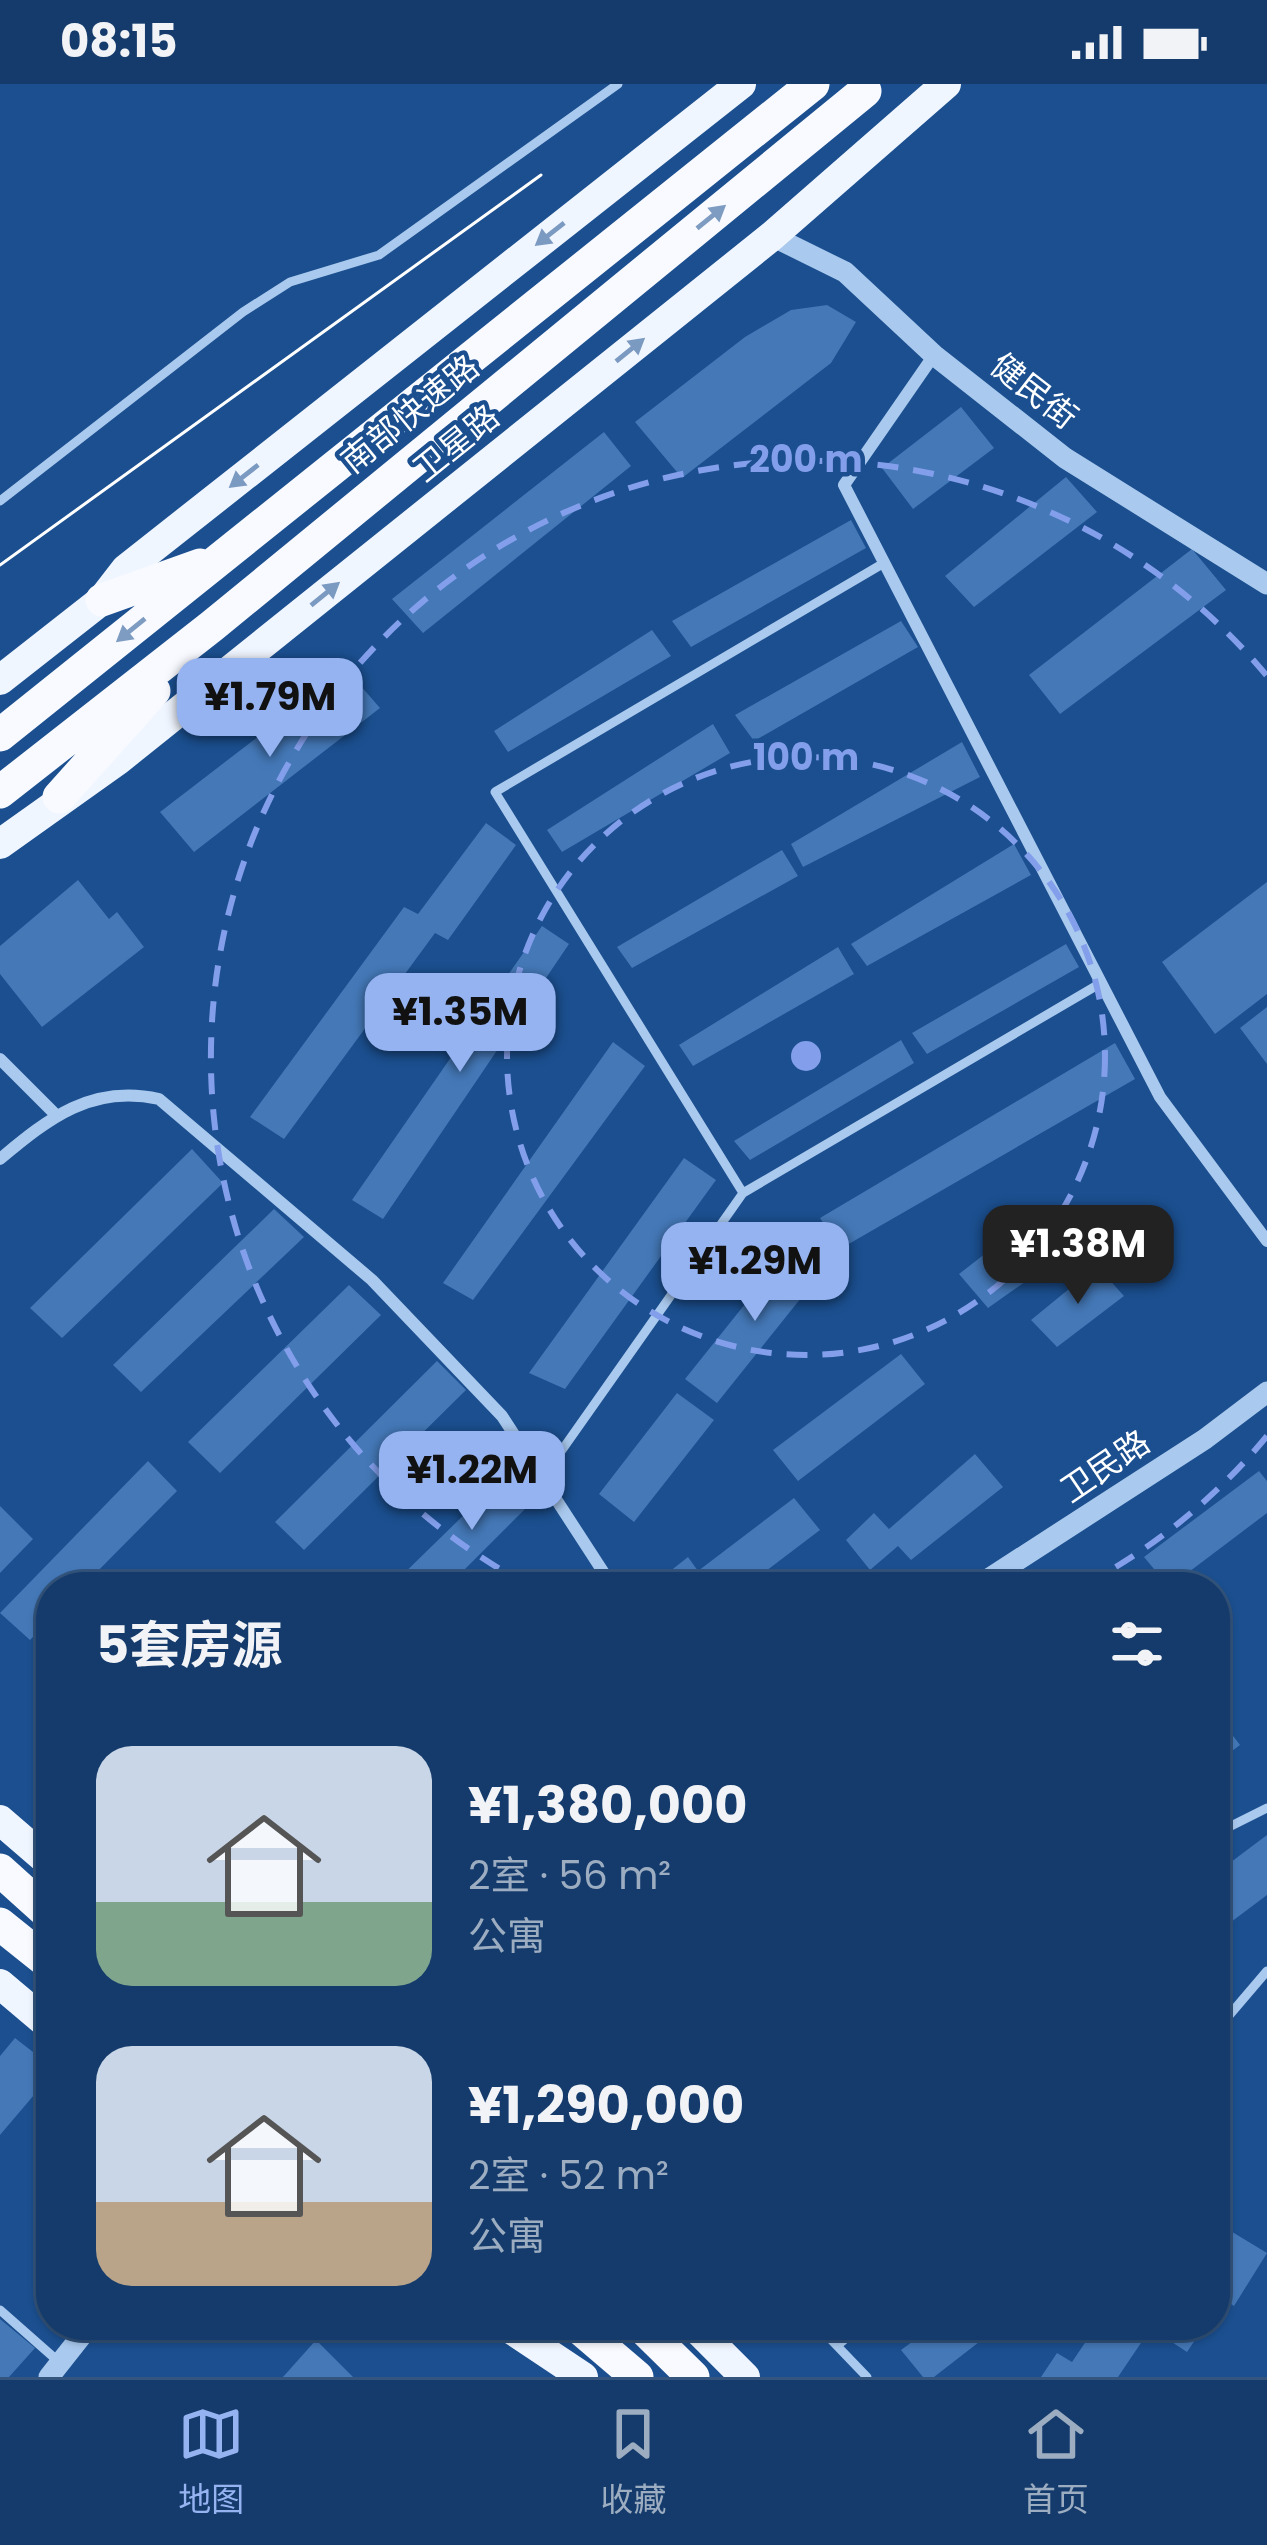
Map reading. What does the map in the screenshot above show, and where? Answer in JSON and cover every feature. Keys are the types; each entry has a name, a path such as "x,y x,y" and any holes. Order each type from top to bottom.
{"highway":[{"name":"南部快速路","path":"0,735 813,84"},
{"name":"南部快速路","path":"0,792 212,626 865,91"},
{"path":"102,599 224,556"},
{"path":"59,797 212,626"},
{"path":"0,1870 36,1902"},
{"path":"0,1924 36,1953"},
{"path":"594,2340 637,2377"},
{"path":"655,2340 693,2377"}],"main road":[{"name":"卫星路","path":"0,844 59,797 118,760 772,236 946,84"},
{"path":"0,680 102,599 126,569 725,89"},
{"path":"0,1820 36,1851"},
{"path":"0,1984 36,2014"},
{"path":"528,2340 583,2377"},
{"path":"708,2340 745,2377"}],"street":[{"name":"健民街","path":"772,236 845,272 934,355 1065,458 1267,584"},
{"path":"934,355 844,485 1160,1097 1267,1241"},
{"path":"0,1059 55,1114"},
{"path":"0,1160 55,1114 108,1096 133,1093 159,1099 372,1280 502,1416 603,1572"},
{"name":"卫民路","path":"999,1572 1205,1439 1267,1393"},
{"path":"55,2370 78,2340"}],"lane":[{"path":"0,501 243,312 290,282 379,255 618,84"},
{"path":"743,1193 495,792 884,563"},
{"path":"543,1477 743,1193 1101,983"},
{"path":"1230,1826 1267,1808"},
{"path":"1230,2014 1267,1971"},
{"path":"0,2310 55,2370"},
{"path":"833,2340 867,2377"},
{"path":"838,2345 844,2340"}],"building":[{"path":"827,305 856,322 831,363 682,478 635,422 745,337 791,310"},
{"path":"961,407 994,448 913,509 882,468"},
{"path":"604,432 631,466 423,633 392,599"},
{"path":"1066,477 1097,512 974,607 945,576"},
{"path":"851,520 866,548 691,647 672,621"},
{"path":"1192,549 1226,590 1060,714 1029,675"},
{"path":"901,621 918,647 754,741 735,715"},
{"path":"652,630 671,656 508,752 494,731"},
{"path":"346,669 380,708 194,852 160,812"},
{"path":"713,724 730,753 562,852 547,830"},
{"path":"962,742 980,777 803,867 791,844"},
{"path":"486,823 516,845 448,940 435,933 284,1139 250,1117 404,907 418,914"},
{"path":"1014,844 1031,875 867,966 851,944"},
{"path":"782,850 798,876 632,968 617,947"},
{"path":"78,880 109,919 117,912 144,947 42,1027 0,974 0,946"},
{"path":"1267,882 1267,994 1215,1034 1162,962"},
{"path":"542,926 569,944 383,1219 352,1200"},
{"path":"1066,944 1079,967 927,1054 912,1033"},
{"path":"838,947 854,974 693,1066 679,1045"},
{"path":"1267,1007 1267,1064 1240,1028"},
{"path":"901,1040 914,1063 750,1160 734,1141"},
{"path":"613,1042 645,1066 473,1300 443,1283"},
{"path":"1115,1043 1135,1079 840,1249 820,1218"},
{"path":"192,1149 223,1183 62,1338 30,1308"},
{"path":"684,1158 716,1180 565,1389 529,1373"},
{"path":"1044,1208 1076,1246 988,1308 959,1274"},
{"path":"274,1209 304,1237 141,1392 113,1365"},
{"path":"793,1244 825,1268 717,1403 685,1379"},
{"path":"1097,1266 1124,1296 1057,1347 1031,1320"},
{"path":"349,1285 381,1315 220,1473 188,1442"},
{"path":"901,1354 925,1384 798,1481 773,1450"},
{"path":"437,1361 466,1390 304,1550 275,1522"},
{"path":"677,1393 714,1420 634,1522 599,1494"},
{"path":"975,1454 1003,1487 911,1560 898,1546 870,1570 846,1540 874,1513 889,1529"},
{"path":"148,1461 177,1491 97,1572 40,1572"},
{"path":"515,1465 542,1492 462,1572 405,1572"},
{"path":"1259,1471 1267,1481 1267,1513 1189,1572 1156,1572 1144,1557"},
{"path":"794,1498 820,1530 765,1572 669,1572 688,1557 698,1571"},
{"path":"0,1506 33,1539 0,1573"},
{"path":"36,1576 36,1634 30,1640 0,1613"},
{"path":"1230,1732 1240,1745 1230,1753"},
{"path":"1267,1835 1267,1895 1230,1923 1230,1863"},
{"path":"15,2038 36,2054 36,2093 0,2135 0,2056"},
{"path":"1230,2231 1267,2253 1234,2306 1230,2303"},
{"path":"0,2319 35,2348 9,2377 0,2377"},
{"path":"316,2340 353,2377 283,2377"},
{"path":"915,2340 982,2340 934,2377 923,2377 901,2350"},
{"path":"1087,2340 1143,2340 1118,2377 1041,2377 1057,2353 1072,2362"},
{"path":"1169,2340 1195,2340 1187,2352"}],"tram line":[{"path":"0,565 541,175"}]}
